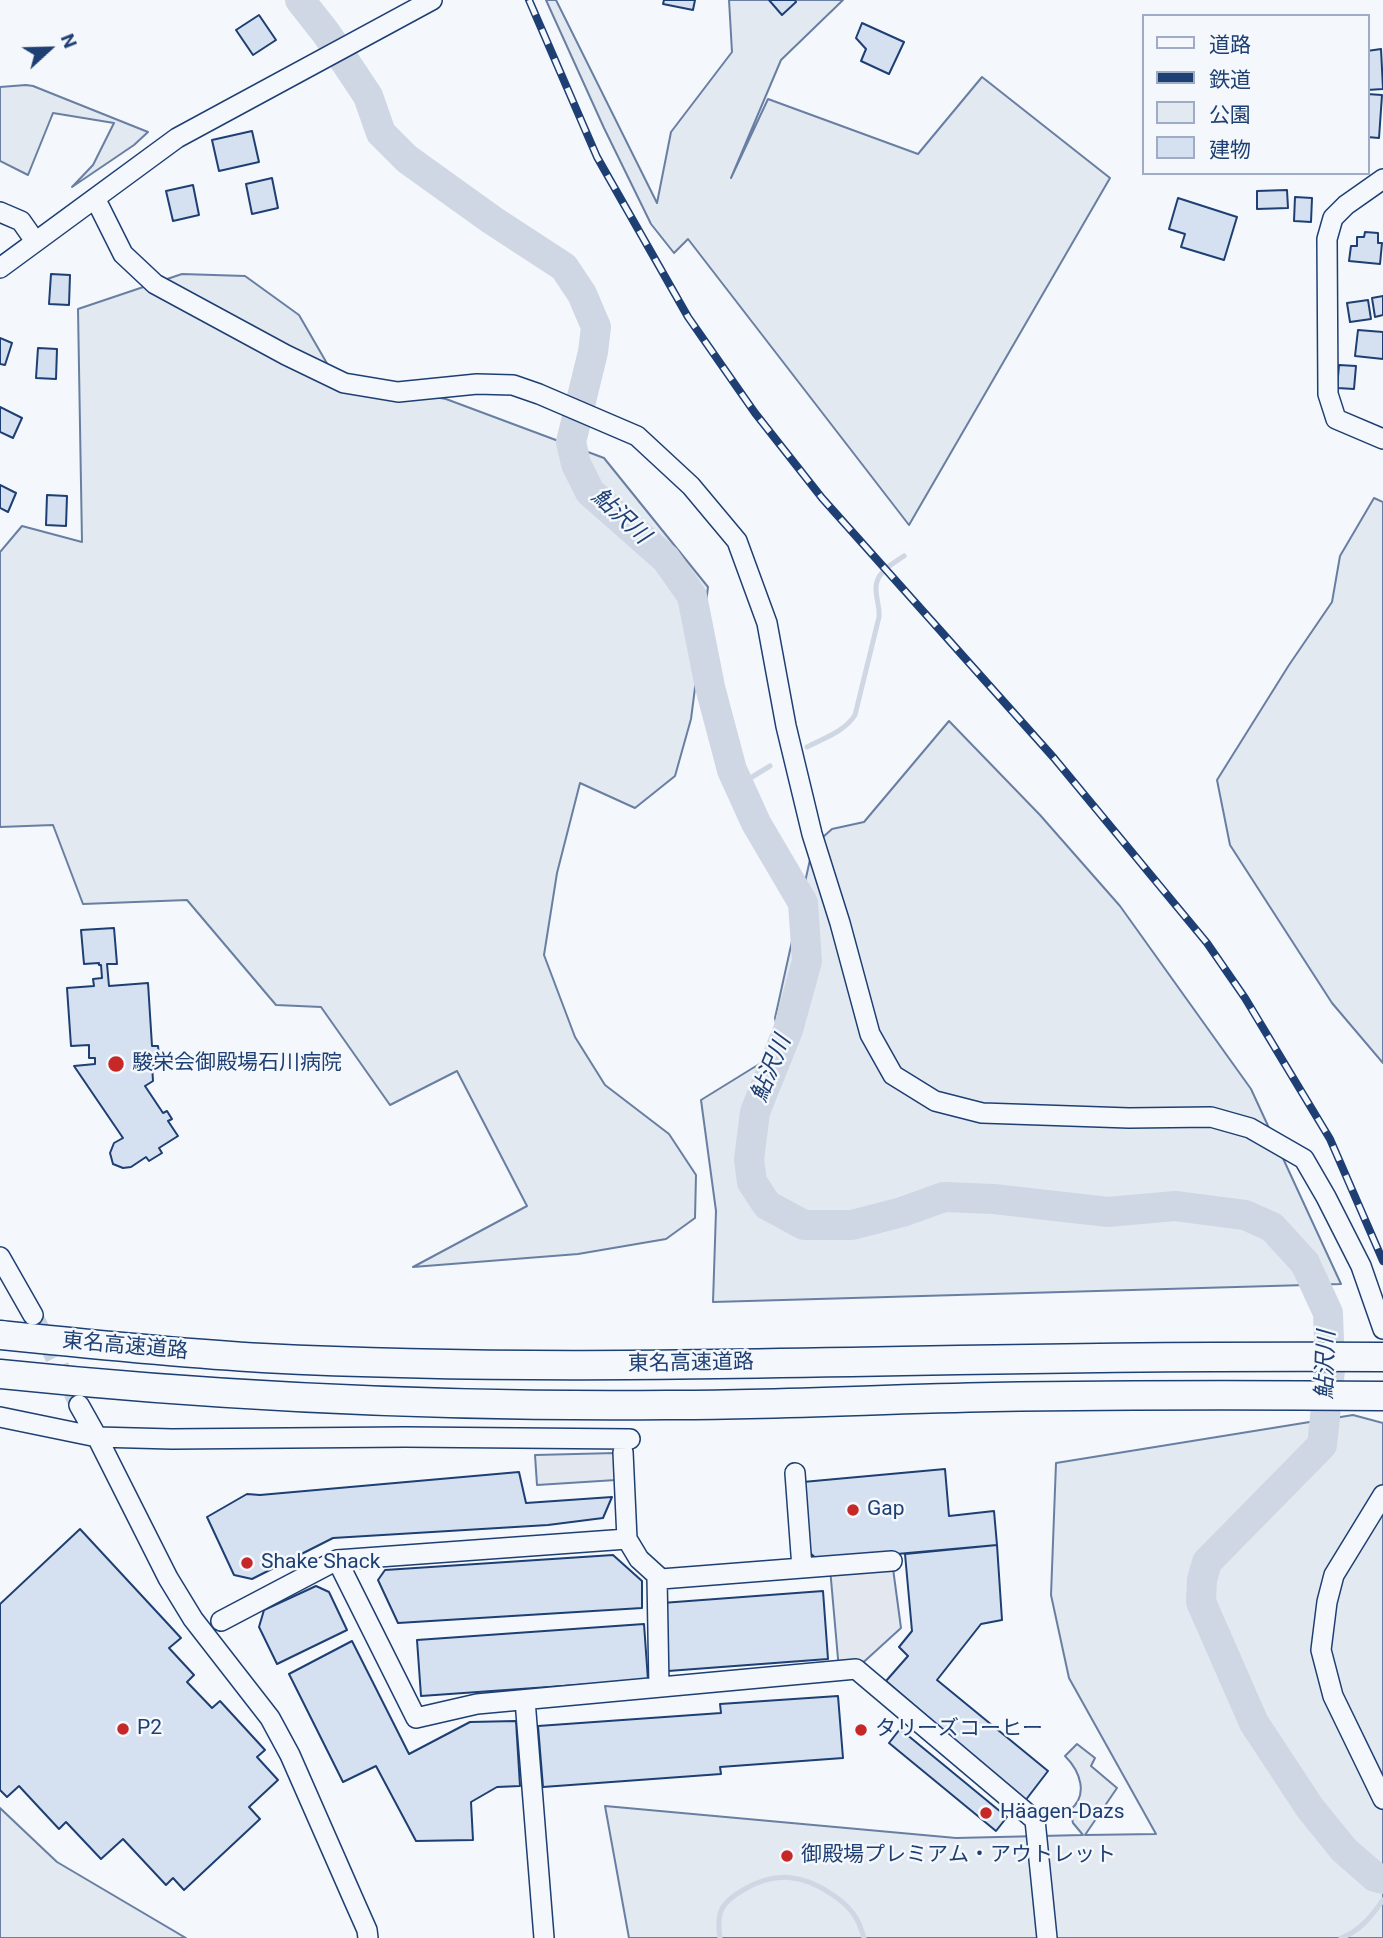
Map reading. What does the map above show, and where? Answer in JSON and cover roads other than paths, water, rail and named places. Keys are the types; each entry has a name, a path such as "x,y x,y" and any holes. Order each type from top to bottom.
{"highway":[{"name":"東名高速道路","path":"0,1335 262,1358 413,1363 667,1365 1228,1356 1383,1357"},
{"name":"東名高速道路","path":"0,1374 115,1386 405,1402 667,1405 995,1397 1383,1396"},
{"path":"1215,1395 1383,1408"}],"street":[{"path":"0,268 177,138 432,0"},
{"path":"1383,179 1346,205 1333,218 1327,239 1328,394 1336,419 1383,439"},
{"path":"95,198 123,254 155,284 286,355 344,383 398,393 477,384 513,385 637,436 691,486 737,541 767,623 786,726 812,834 840,923 870,1034 893,1075 935,1101 982,1113 1129,1118 1211,1117 1250,1128 1304,1159 1361,1266 1383,1329"},
{"path":"0,212 21,221 35,242"},
{"path":"0,1257 33,1315"},
{"path":"79,1405 168,1578 193,1619 271,1718 367,1930 368,1938"},
{"path":"0,1417 97,1437 418,1437 627,1446 627,1539 639,1559 661,1579 892,1561"},
{"path":"795,1474 802,1568"},
{"path":"1383,1495 1334,1576 1327,1602 1321,1650 1333,1696 1383,1799"},
{"path":"221,1621 337,1560 627,1539"},
{"path":"337,1560 416,1718 478,1704 856,1669 1035,1820 1046,1938"},
{"path":"657,1577 659,1687"},
{"path":"525,1700 544,1938"}],"waterway":[{"name":"鮎沢川","path":"300,0 326,33 368,96 381,133 407,159 564,267 582,294 596,327 593,352 571,442 576,464 590,492 666,559 692,596 710,687 732,770 756,823 803,903 807,961 788,1030 755,1112 749,1160 752,1182 767,1205 804,1225 852,1225 902,1212 944,1197 994,1199 1108,1212 1175,1206 1245,1215 1272,1227 1305,1263 1328,1313 1330,1370 1322,1445 1207,1562 1202,1580 1201,1602 1254,1723 1310,1808 1344,1850 1375,1877 1383,1879"},
{"path":"807,747 839,730 855,715 879,617 876,583 885,570 904,556"},
{"path":"739,785 770,766"},
{"path":"720,1938 719,1921 725,1904 755,1884 778,1878 800,1879 822,1888 840,1900 854,1915 864,1938"},
{"path":"1341,1938 1365,1922 1383,1900"}],"tunnel":[{"path":"33,1315 79,1405"}],"railway":[{"path":"529,0 597,157 688,317 755,413 822,498 1054,758 1207,943 1245,998 1330,1139 1383,1261"}],"place":[{"name":"駿栄会御殿場石川病院","path":"116,1064"},
{"name":"Gap","path":"853,1510"},
{"name":"Shake Shack","path":"247,1563"},
{"name":"P2","path":"123,1729"},
{"name":"タリーズコーヒー","path":"861,1730"},
{"name":"Häagen-Dazs","path":"986,1813"},
{"name":"御殿場プレミアム・アウトレット","path":"787,1856"}]}
